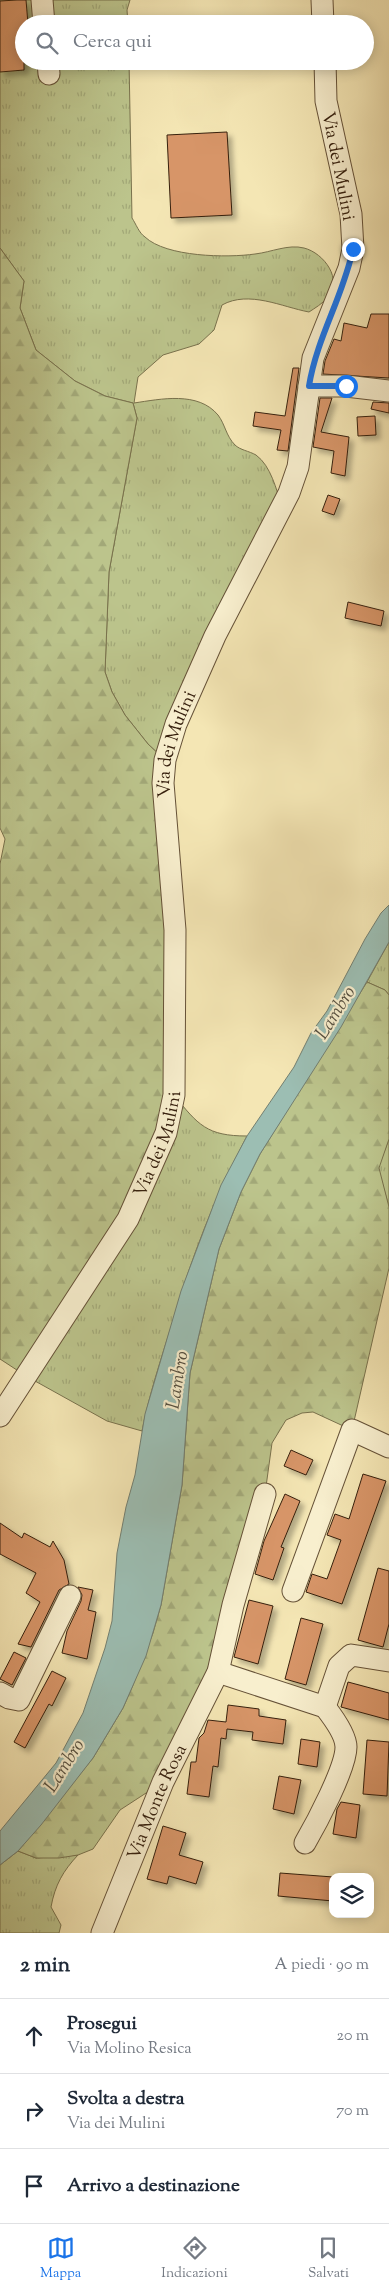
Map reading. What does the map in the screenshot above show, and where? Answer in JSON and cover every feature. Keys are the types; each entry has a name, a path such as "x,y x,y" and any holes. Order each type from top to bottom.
{"street":[{"path":"42,0 43,15"},
{"path":"322,0 323,15"},
{"name":"Via dei Mulini","path":"0,1416 128,1220 166,1134 174,1095 175,930 162,783 165,760 176,724 215,636 289,493 298,467 313,358 349,268 353,249 351,214 326,101 324,70"},
{"path":"309,386 346,386 389,391"},
{"path":"293,1592 352,1430 389,1447"},
{"name":"Via Monte Rosa","path":"102,1933 163,1782 218,1672 233,1605 265,1494"},
{"path":"0,1693 9,1698 19,1700 70,1596"},
{"path":"325,1707 339,1666 351,1655 389,1661"},
{"path":"218,1672 325,1707 336,1720 346,1747 339,1774 305,1843"}],"green space":[{"path":"0,0 130,0 127,15 15,15 15,70 129,70 132,218 139,231 155,244 167,249 213,256 243,255 286,248 304,248 325,261 332,276 332,291 323,302 309,312 254,299 232,301 222,305 214,330 199,344 163,355 138,377 134,403 179,398 200,402 210,407 218,415 235,445 256,455 266,465 282,506 165,760 148,744 125,715 112,692 105,672 109,572 137,418 133,403 105,396 75,381 36,350 20,308 24,281 0,248"},
{"path":"0,248 24,281 20,308 36,350 75,381 105,396 133,403 137,418 109,572 105,672 112,692 125,715 148,744 165,760 170,857 166,1133 26,1376 0,1359 0,864 5,839 0,828"},
{"path":"389,942 389,995 385,990 367,982"},
{"path":"367,982 385,990 389,995 389,1139 379,1168 389,1207 389,1268 352,1430 313,1412 302,1413 286,1420 272,1443 265,1494 218,1672 163,1782 120,1810 93,1849 78,1855 59,1858 36,1858 18,1851 93,1758 123,1708 133,1685 153,1633 161,1605 182,1485 190,1373 219,1249 241,1192 260,1154"},
{"path":"174,1095 204,1127 222,1134 247,1136 224,1181 196,1251 179,1299 148,1404 142,1431 107,1421 26,1376"},
{"path":"389,1139 389,1207 378,1168"},
{"path":"18,1851 36,1858 78,1855 60,1879 51,1907 61,1925 59,1933 0,1933 0,1865"}],"water":[{"name":"Lambro","path":"389,905 389,942 341,1027 260,1154 241,1192 219,1249 190,1373 182,1485 161,1605 146,1656 123,1708 93,1758 41,1825 18,1851 0,1865 0,1831 56,1763 83,1713 105,1648 112,1621 117,1553 126,1507 135,1475 145,1414 181,1291 221,1185 247,1136 294,1067 311,1033 327,1011 365,939 381,913"}],"building":[{"path":"26,0 27,15 15,15 15,70 24,70 0,72 0,1"},
{"path":"227,132 232,215 171,218 167,135"},
{"path":"371,314 389,314 389,378 323,374 325,361 334,339 341,341 344,323 367,328"},
{"path":"293,368 299,368 288,451 277,450 281,430 253,426 255,412 285,416"},
{"path":"320,398 332,398 321,432 349,437 345,476 331,473 334,451 313,447"},
{"path":"373,402 389,403 389,413 371,409"},
{"path":"375,416 376,435 358,436 357,417"},
{"path":"328,495 340,499 334,515 322,511"},
{"path":"348,602 384,611 381,626 345,618"},
{"path":"291,1450 313,1460 306,1475 284,1466"},
{"path":"363,1474 386,1481 342,1604 306,1592 312,1574 327,1579 341,1540 327,1535 335,1514 349,1519"},
{"path":"285,1494 300,1501 281,1547 284,1548 273,1580 255,1574 264,1541"},
{"path":"0,1523 22,1538 24,1533 50,1547 53,1541 64,1560 69,1584 59,1590 31,1647 18,1644 40,1602 26,1593 36,1573 0,1554"},
{"path":"378,1568 389,1571 389,1624 383,1647 358,1640"},
{"path":"78,1587 93,1590 88,1610 96,1612 87,1659 62,1653 67,1631 81,1601 82,1595"},
{"path":"249,1600 273,1606 258,1664 234,1657"},
{"path":"301,1618 323,1624 306,1685 285,1679"},
{"path":"14,1652 26,1658 12,1685 0,1679"},
{"path":"52,1671 66,1678 52,1706 49,1704 25,1748 14,1742"},
{"path":"348,1682 389,1693 389,1720 341,1707"},
{"path":"228,1705 259,1709 259,1716 286,1720 283,1744 252,1740 253,1732 227,1729 226,1739 221,1738 218,1767 213,1766 209,1797 187,1794 191,1762 196,1762 199,1738 204,1733 208,1720 226,1722"},
{"path":"301,1739 320,1742 317,1767 298,1764"},
{"path":"367,1740 389,1742 387,1796 363,1794"},
{"path":"279,1776 301,1780 294,1814 273,1809"},
{"path":"341,1802 360,1805 356,1838 333,1834 337,1809"},
{"path":"163,1826 186,1833 179,1855 203,1862 196,1884 169,1876 167,1884 147,1879"},
{"path":"280,1873 329,1877 329,1901 278,1896"}],"route":[{"path":"346,386 309,386 313,358 349,268 353,249"}]}
